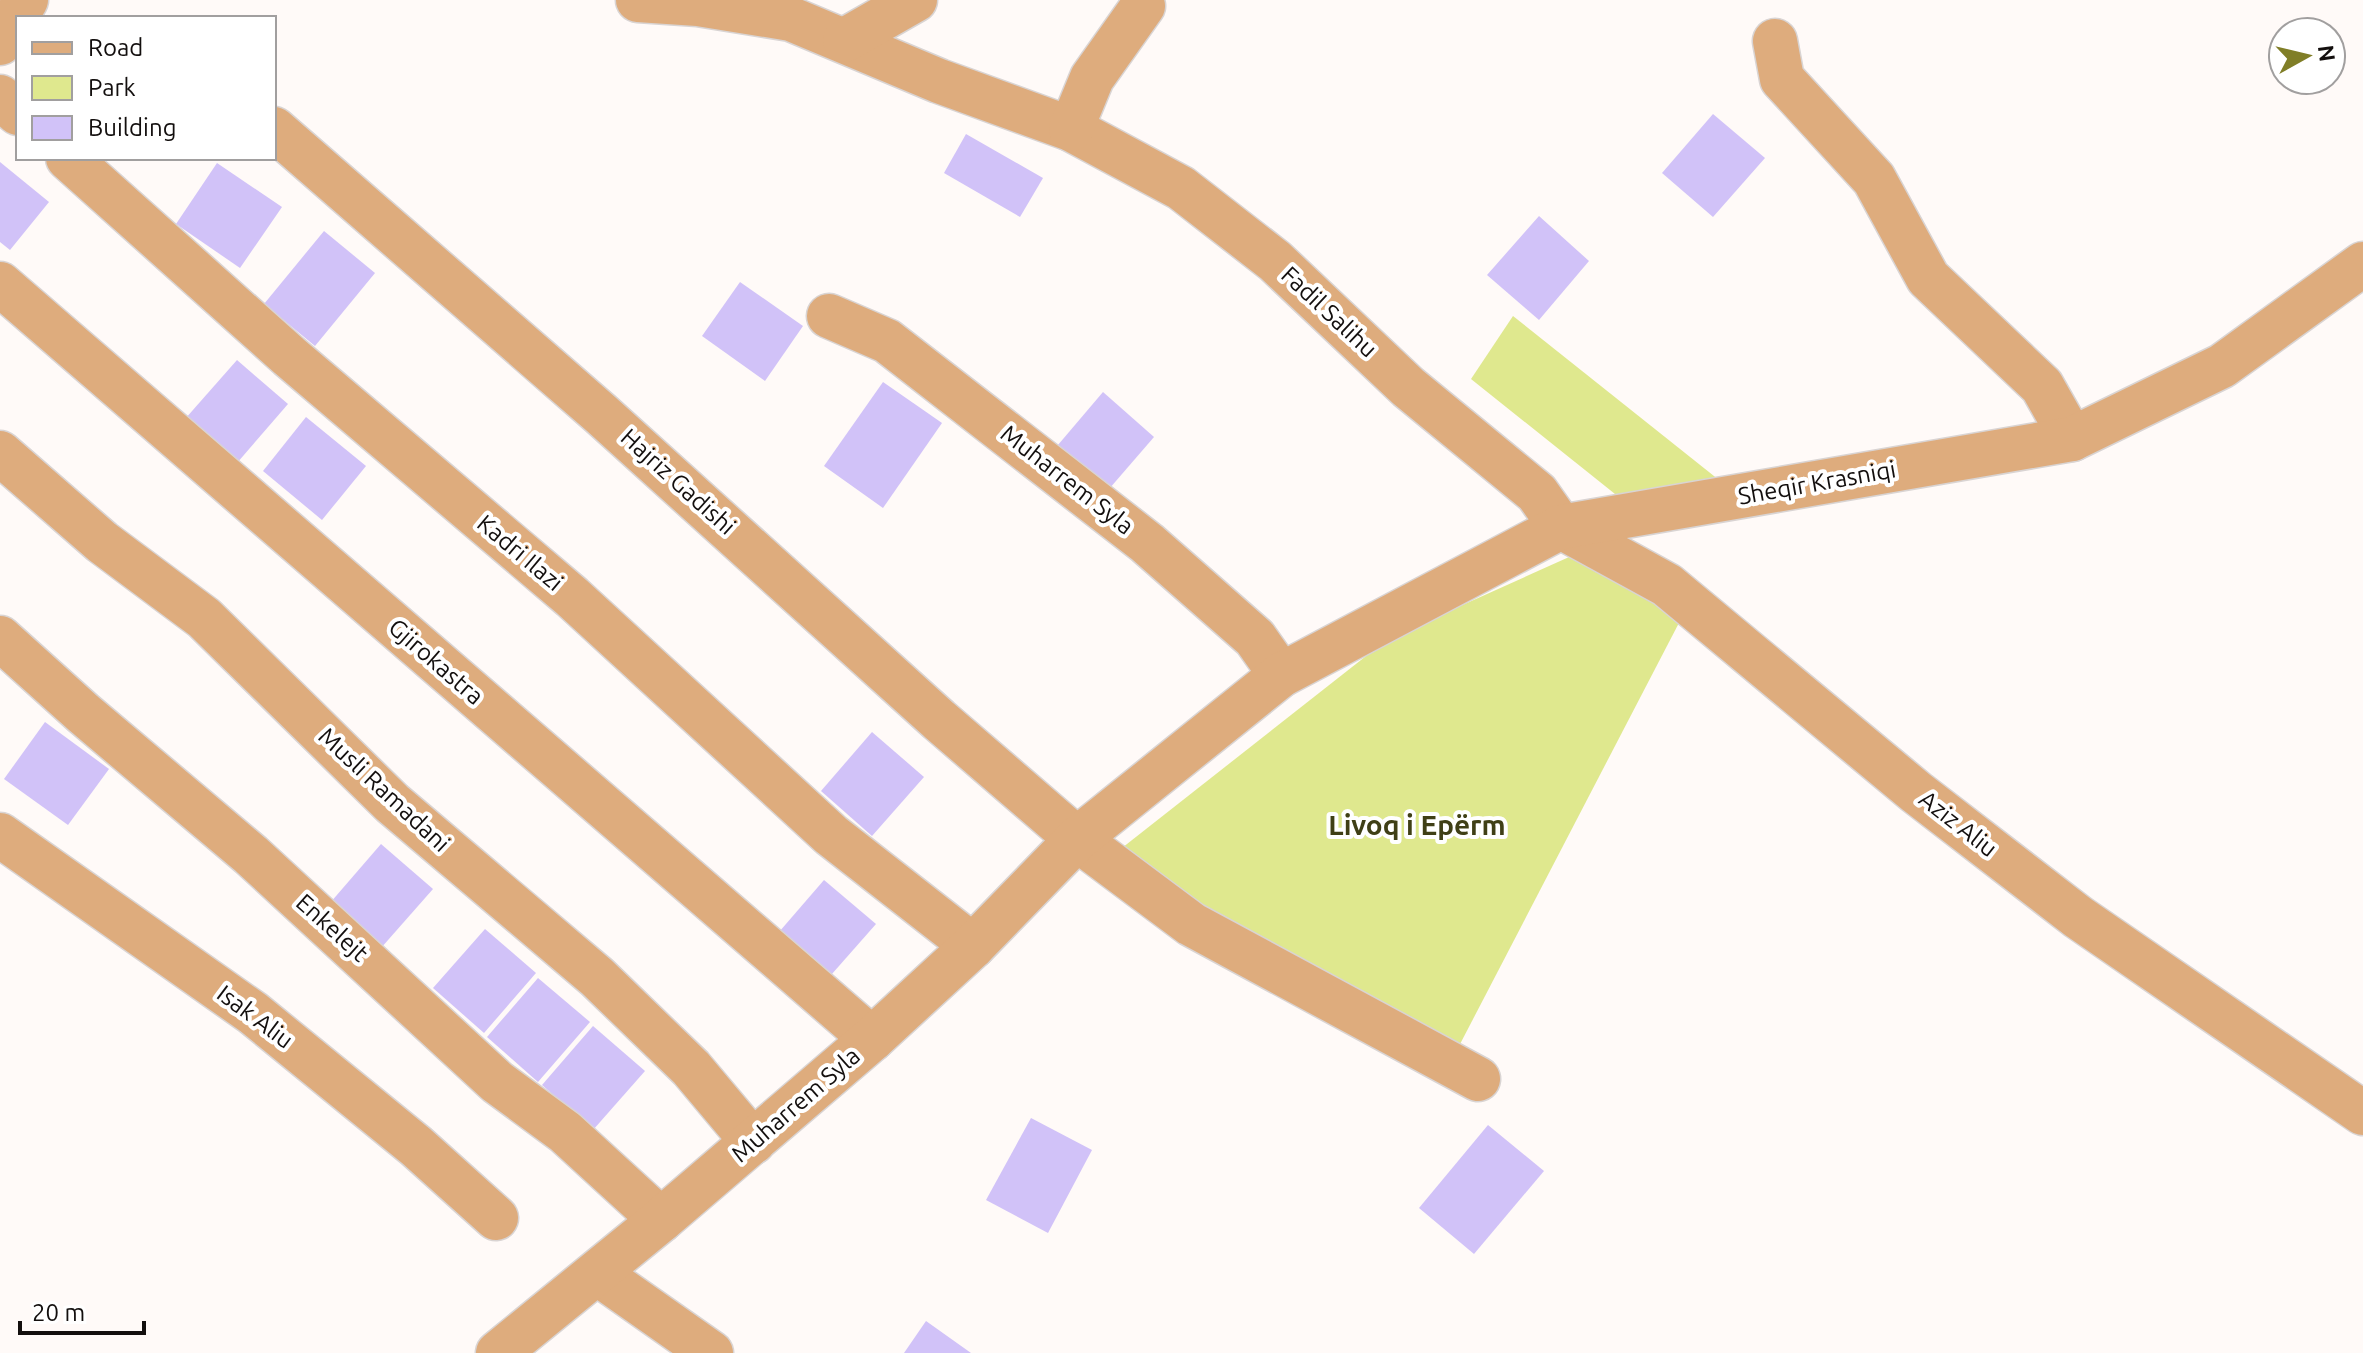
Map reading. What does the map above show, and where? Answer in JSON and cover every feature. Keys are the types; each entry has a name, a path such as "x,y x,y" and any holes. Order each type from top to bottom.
{"street":[{"name":"Fadil Salihu","path":"638,0 698,4 791,19 939,81 1071,129 1181,188 1275,261 1408,387 1537,493 1561,527"},
{"path":"845,40 915,0"},
{"path":"1071,129 1092,78 1143,6"},
{"path":"0,43 16,17"},
{"path":"1775,41 1782,79 1874,179 1928,278 2042,386 2072,439"},
{"path":"0,97 16,111"},
{"name":"Hajriz Gadishi","path":"276,131 613,424 939,720 1077,839"},
{"name":"Kadri Ilazi","path":"70,160 289,356 572,597 831,835 973,946"},
{"name":"Sheqir Krasniqi","path":"1561,527 2072,439 2222,366 2363,264"},
{"name":"Gjirokastra","path":"0,284 872,1039"},
{"name":"Muharrem Syla","path":"829,316 887,341 1147,543 1255,638 1281,675"},
{"name":"Musli Ramadani","path":"0,453 102,542 204,618 392,803 597,977 691,1068 753,1142"},
{"name":"Muharrem Syla","path":"498,1353 661,1220 872,1039 973,946 1077,839 1281,675 1561,527"},
{"name":"Aziz Aliu","path":"1561,527 1667,585 1916,792 2078,917 2363,1113"},
{"name":"Enkelejt","path":"0,638 262,865 497,1082 565,1132 661,1220"},
{"name":"Isak Aliu","path":"0,835 253,1013 416,1146 496,1218"},
{"path":"1077,839 1191,924 1478,1079"},
{"path":"597,1273 711,1353"}],"green space":[{"path":"1513,316 1724,484 1625,502 1471,379"},
{"path":"1578,553 1681,619 1458,1048 1113,855 1389,638"}],"building":[{"path":"1713,114 1765,158 1713,217 1662,173"},
{"path":"966,134 1043,178 1020,217 944,173"},
{"path":"0,162 49,202 10,250 0,242"},
{"path":"217,163 282,207 240,268 176,224"},
{"path":"1539,216 1589,261 1539,320 1487,275"},
{"path":"324,231 375,273 315,346 264,304"},
{"path":"740,282 803,326 765,381 702,336"},
{"path":"237,360 288,404 237,463 185,419"},
{"path":"883,382 942,423 883,508 824,466"},
{"path":"1103,392 1154,437 1103,496 1052,452"},
{"path":"306,417 366,466 322,520 263,471"},
{"path":"45,722 109,769 68,825 4,779"},
{"path":"872,732 924,777 872,836 821,791"},
{"path":"381,844 433,889 381,948 330,903"},
{"path":"824,880 876,924 824,983 773,939"},
{"path":"485,929 536,973 484,1033 433,988"},
{"path":"538,978 590,1022 538,1082 487,1037"},
{"path":"593,1026 645,1071 593,1130 542,1085"},
{"path":"1031,1118 1092,1150 1048,1233 986,1200"},
{"path":"1488,1125 1544,1171 1474,1254 1419,1208"},
{"path":"926,1321 971,1353 904,1353"}],"district":[{"name":"Livoq i Epërm","path":"1417,825"}]}
